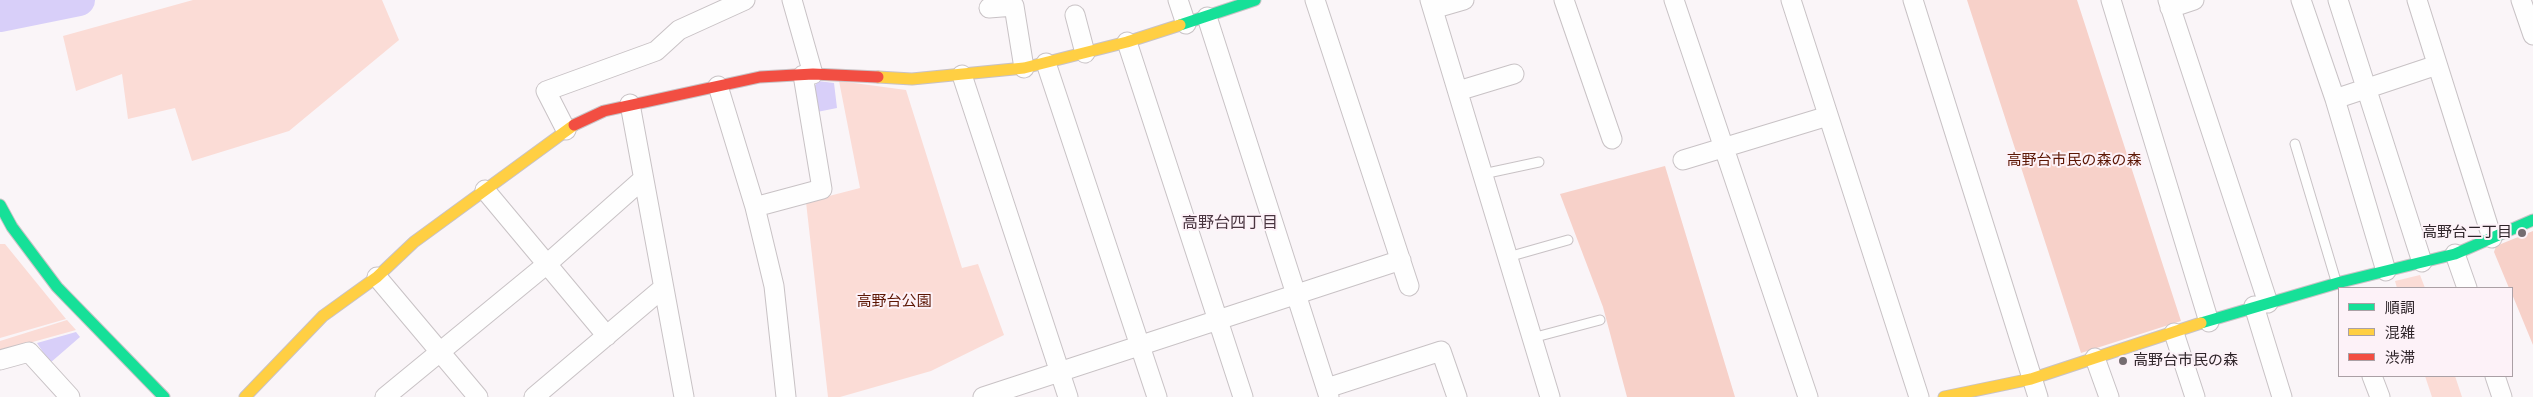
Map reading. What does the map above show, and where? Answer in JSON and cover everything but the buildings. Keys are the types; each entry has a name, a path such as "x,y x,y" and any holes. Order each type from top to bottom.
{"street":[{"path":"566,130 546,91 656,51 679,30 745,0"},
{"path":"755,207 822,189 808,75 792,0"},
{"path":"1178,0 1186,24"},
{"path":"245,397 322,316 377,277 414,242 566,130 582,120 604,111 760,77 808,75 912,79 1024,68 1127,42 1255,0"},
{"path":"1315,0 1409,286"},
{"path":"1464,0 1431,5 1550,397"},
{"path":"1564,0 1612,139"},
{"path":"1674,0 1808,397"},
{"path":"1791,0 1919,397"},
{"path":"1912,0 2038,397"},
{"path":"2111,0 2209,322"},
{"path":"2194,0 2169,4 2261,305 2282,397"},
{"path":"2301,0 2334,99 2386,271"},
{"path":"2338,0 2422,262"},
{"path":"2417,0 2492,238"},
{"path":"2521,0 2533,35"},
{"path":"989,8 1014,6 1024,68"},
{"path":"1075,15 1085,53"},
{"path":"1206,17 1328,392 1442,351 1457,397"},
{"path":"1127,42 1243,397"},
{"path":"1046,63 1157,397"},
{"path":"2334,99 2437,65"},
{"path":"962,74 1068,397"},
{"path":"1458,91 1514,74"},
{"path":"718,86 755,207 774,286 786,397"},
{"path":"630,104 683,396"},
{"path":"1683,160 1828,116"},
{"path":"385,397 439,350 547,264 643,179"},
{"path":"485,190 607,336"},
{"path":"0,205 7,229 57,287 164,397"},
{"path":"1944,397 2031,379 2261,305 2455,254 2533,220"},
{"path":"2455,254 2466,287"},
{"path":"982,397 1400,260"},
{"path":"377,277 478,397"},
{"path":"534,397 663,288"},
{"path":"2174,332 2195,397"},
{"path":"0,360 29,352 70,397"},
{"path":"2095,358 2108,397"},
{"path":"2372,377 2380,397"},
{"path":"2495,377 2502,397"}],"lane":[{"path":"2295,144 2340,284"},
{"path":"1483,174 1539,162"},
{"path":"1508,257 1568,240"},
{"path":"1532,338 1600,320"}],"green space":[{"path":"193,0 382,0 399,40 289,131 192,161 175,108 128,119 122,74 76,91 63,36"},
{"name":"高野台市民の森の森","path":"1967,0 2077,0 2181,321 2081,353"},
{"name":"高野台公園","path":"839,81 906,90 962,268 978,264 1004,335 931,371 840,397 828,397 806,202 860,188"},
{"path":"1665,166 1735,397 1627,397 1603,307 1560,194"},
{"path":"2533,231 2533,345 2513,296 2513,287 2509,287 2494,252 2496,246"},
{"path":"0,244 5,244 66,319 0,338"},
{"path":"2420,275 2425,287 2397,287 2395,281"},
{"path":"67,320 76,330 0,351 0,341"},
{"path":"2425,377 2455,377 2462,397 2432,397"}],"shaded area":[{"path":"818,81 834,83 837,108 817,112 812,90"},
{"path":"76,332 80,337 50,363 37,343"}],"waterway":[{"path":"0,16 79,0"}],"traffic: fast":[{"path":"1180,25 1255,0"},
{"path":"0,205 12,227 57,287 164,397"},
{"path":"2201,323 2341,282 2455,254 2533,220"}],"traffic: slow":[{"path":"878,77 912,79 1024,68 1127,42 1180,25"},
{"path":"245,397 323,316 377,277 414,242 574,125"},
{"path":"1944,397 2031,379 2201,323"}],"traffic: jam":[{"path":"574,125 604,111 760,77 813,74 878,77"}],"place":[{"name":"高野台二丁目","path":"2522,233"},
{"name":"高野台市民の森","path":"2123,361"}],"district":[{"name":"高野台四丁目","path":"1230,224"}]}
